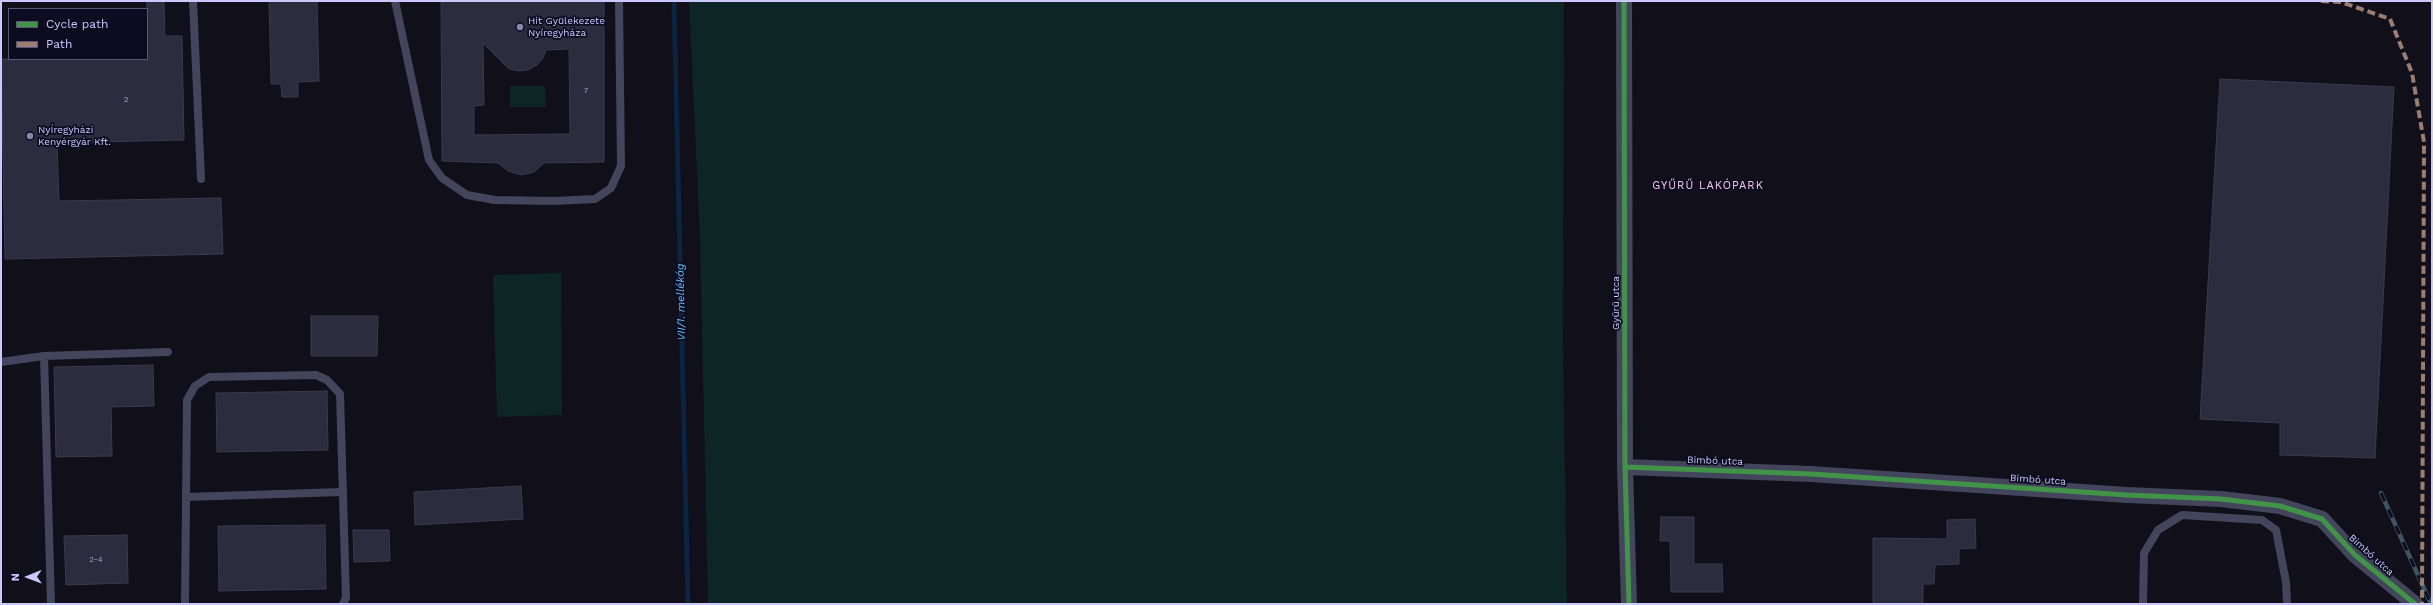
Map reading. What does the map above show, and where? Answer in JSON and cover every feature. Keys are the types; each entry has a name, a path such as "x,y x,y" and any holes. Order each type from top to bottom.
{"street":[{"name":"Gyűrű utca","path":"1624,1 1625,466 1629,604"},
{"name":"Bimbó utca","path":"1625,466 1811,474 2127,495 2221,499 2280,506 2322,519 2355,556 2415,604"}],"lane":[{"path":"193,1 201,179"},
{"path":"395,1 429,160 442,178 467,195 495,200 554,201 595,199 611,188 621,166 619,1"},
{"path":"1,362 44,356 168,352"},
{"path":"44,356 51,604"},
{"path":"185,604 187,400 195,386 209,377 316,375 327,380 340,394 346,598 343,604"},
{"path":"186,497 342,492"},
{"path":"2143,604 2144,553 2158,530 2182,516 2262,520 2276,530 2286,582 2287,604"}],"green space":[{"path":"689,1 1564,1 1563,344 1567,604 708,604 700,239"},
{"path":"510,86 545,86 546,107 510,107"},
{"path":"561,273 562,415 497,417 493,275"}],"building":[{"name":"NyÍregyházi Kenyérgyár Kft.","path":"147,1 164,1 165,36 182,36 184,140 57,143 59,201 221,198 223,254 5,259 1,59 148,60"},
{"path":"269,1 317,1 319,81 298,82 298,97 282,97 281,84 271,84"},
{"path":"441,1 604,1 604,162 544,163 534,172 521,175 508,171 498,163 442,161","holes":["483,43 509,69 519,71 528,70 537,65 543,58 546,50 569,49 570,134 474,135 474,106 484,105"]},
{"path":"2220,79 2394,87 2375,458 2280,455 2280,423 2200,419"},
{"path":"311,316 378,316 377,356 311,356"},
{"path":"153,365 154,406 111,407 112,456 56,457 54,367"},
{"path":"327,391 328,450 217,452 216,393"},
{"path":"521,486 523,519 415,525 414,492"},
{"path":"1661,517 1694,517 1694,564 1722,564 1723,592 1671,592 1670,541 1660,541"},
{"path":"1975,519 1976,548 1959,549 1959,564 1935,565 1934,584 1923,584 1923,604 1873,604 1873,538 1947,539 1947,520"},
{"path":"325,525 326,589 219,591 218,526"},
{"path":"353,530 389,530 390,561 354,562"},
{"path":"127,535 128,583 66,585 64,536"}],"waterway":[{"name":"VII/1. mellékág","path":"674,1 688,604"}],"railway":[{"path":"2381,493 2431,604"}],"marked path":[{"path":"2321,1 2341,2 2390,19 2412,73 2424,142 2422,604"}],"cycle path":[{"path":"1624,1 1625,467 1629,604"},
{"path":"1625,467 1811,474 2127,495 2221,499 2280,506 2322,519 2355,555 2415,604"}],"place":[{"name":"Hit Gyülekezete Nyíregyháza","path":"520,27"},
{"name":"NyÍregyházi Kenyérgyár Kft.","path":"30,136"}],"district":[{"name":"GYŰRŰ LAKÓPARK","path":"1708,186"}]}
